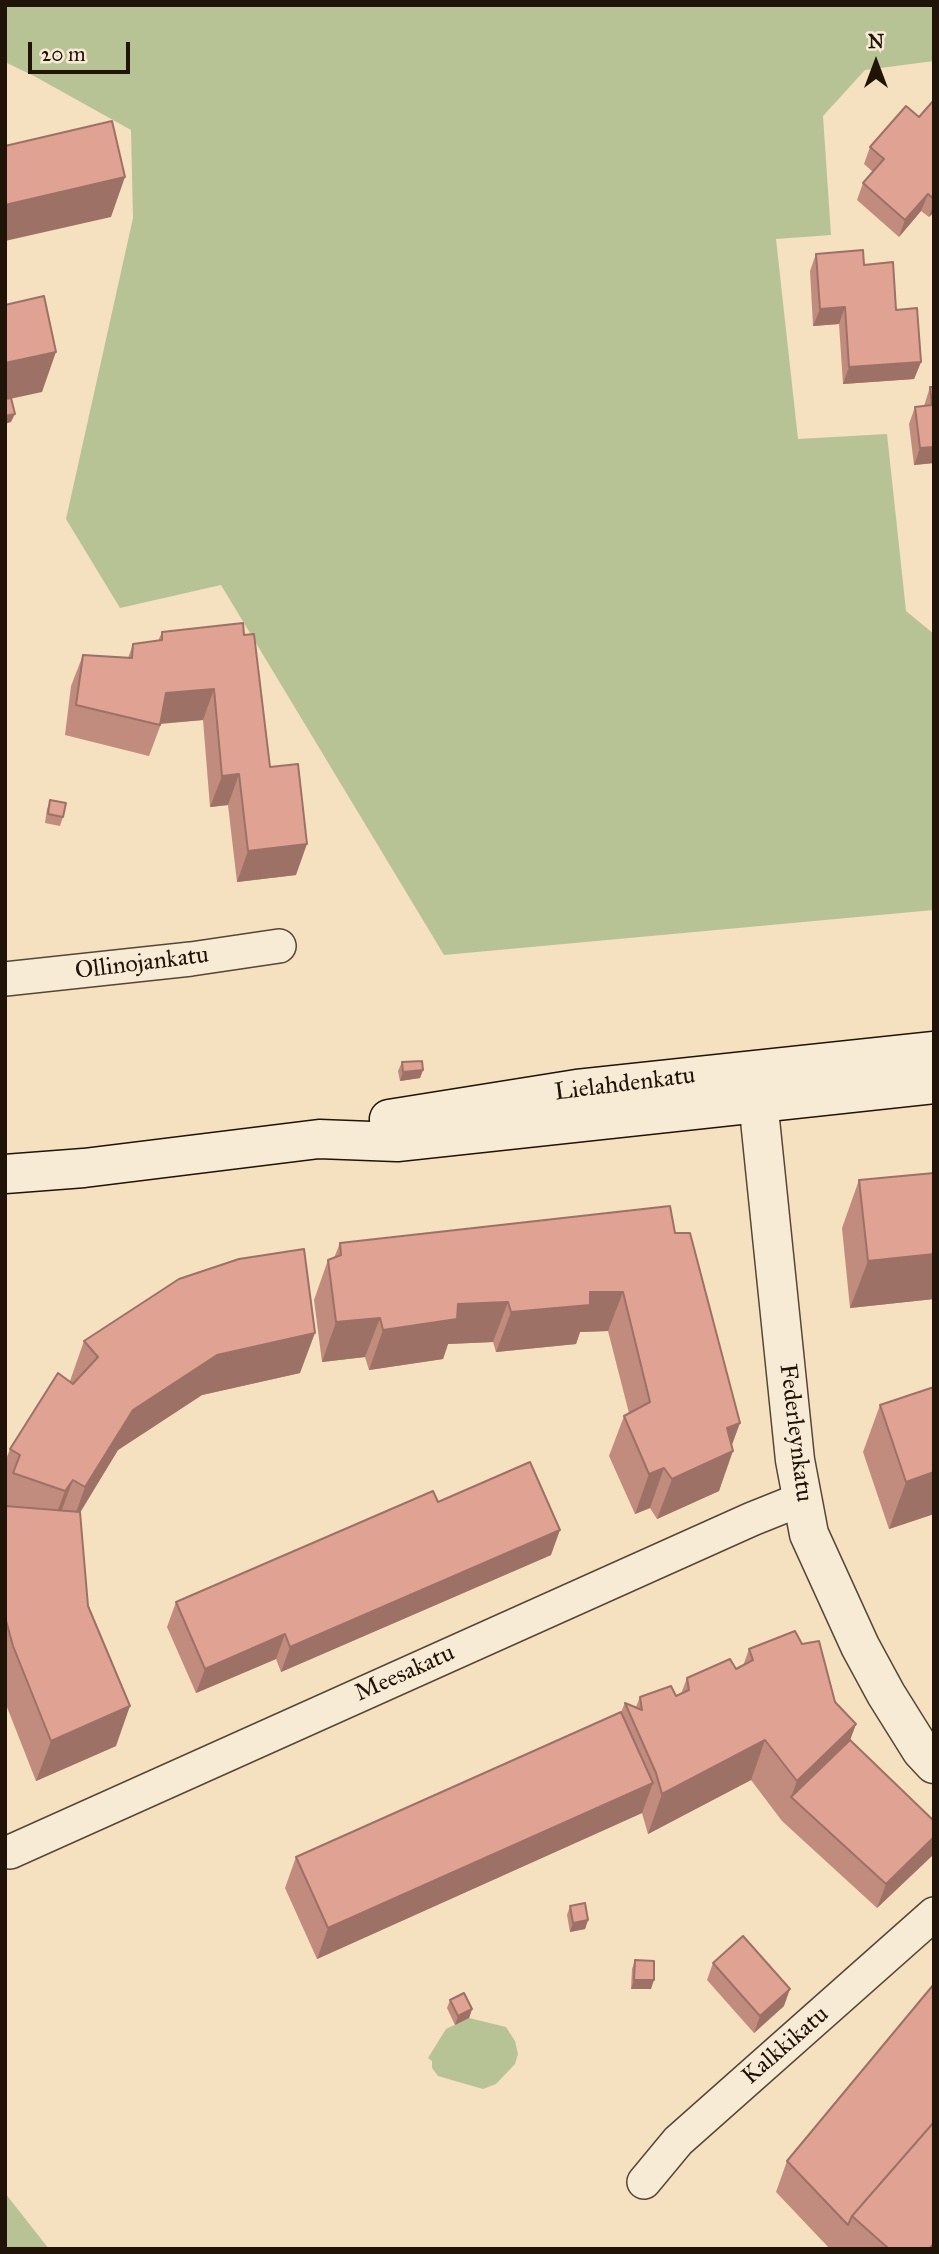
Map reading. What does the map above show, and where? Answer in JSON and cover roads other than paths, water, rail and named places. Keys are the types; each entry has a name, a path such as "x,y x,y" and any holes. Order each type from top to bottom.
{"main road":[{"name":"Lielahdenkatu","path":"757,1086 934,1051"},
{"name":"Lielahdenkatu","path":"5,1174 84,1168 319,1139 410,1115 577,1089 934,1084"},
{"name":"Federleynkatu","path":"757,1086 795,1460 809,1534 860,1646 886,1694 921,1750 934,1764"},
{"name":"Lielahdenkatu","path":"5,1195 84,1168"}],"street":[{"name":"Ollinojankatu","path":"5,979 191,959 279,946"},
{"name":"Meesakatu","path":"10,1852 752,1518 802,1499"},
{"name":"Kalkkikatu","path":"644,2182 678,2141 934,1914"}]}
